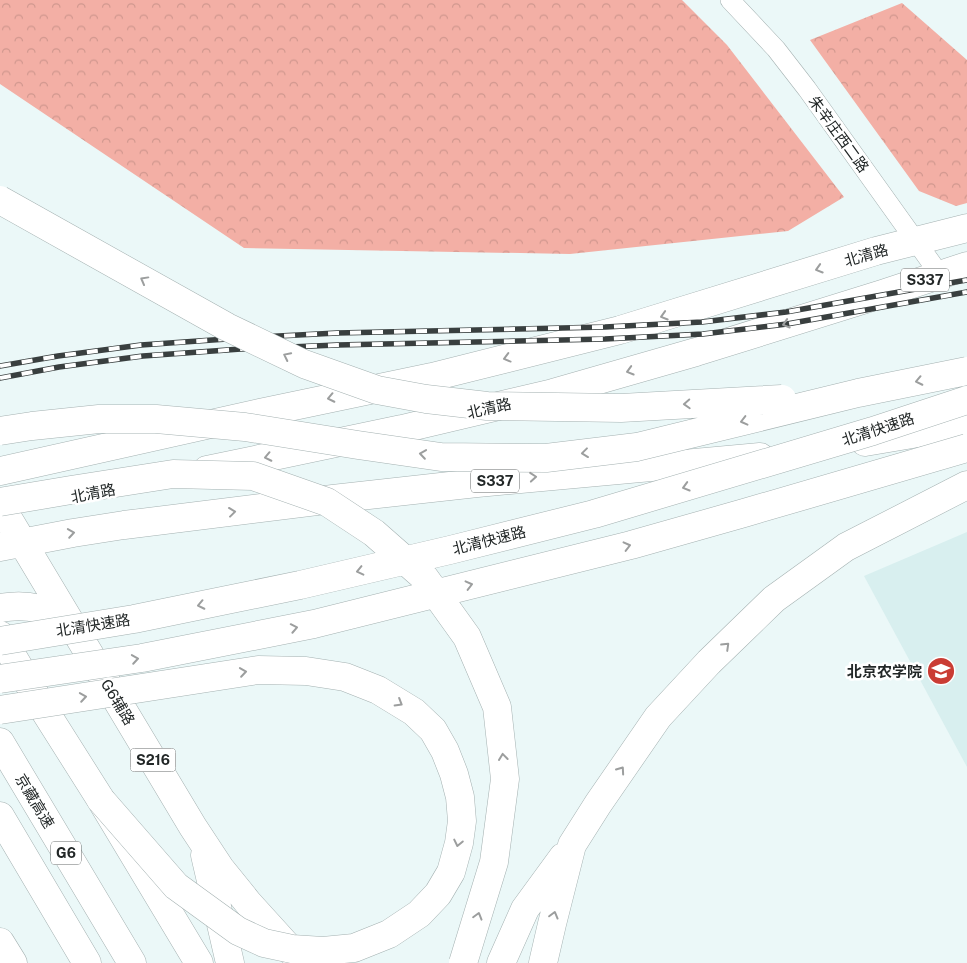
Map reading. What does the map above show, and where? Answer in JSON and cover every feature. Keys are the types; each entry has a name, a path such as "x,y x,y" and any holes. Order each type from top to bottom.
{"main road":[{"path":"0,200 227,327 304,364 377,390 426,399 487,406 602,408 858,394"},
{"path":"929,259 967,229"},
{"name":"北清路","path":"0,471 432,377 620,330 876,251 967,266"},
{"name":"北清路","path":"1,507 239,463 402,429 552,393 696,352 882,294 929,259"},
{"path":"0,431 99,420 156,418 245,427 441,457 546,458 637,447 858,394 967,371"},
{"name":"北清快速路","path":"0,641 144,617 300,585 450,550 594,514 873,431 967,400"},
{"name":"S337","path":"12,544 124,525 343,498 487,482 758,457 851,445 936,430 967,421"},
{"path":"0,679 142,658 314,624 631,545 967,448"},
{"path":"1,507 71,490 173,474 253,476 327,502 374,533 424,576 467,637 497,707 505,779 494,862 463,963"},
{"path":"501,963 526,909 572,845 598,804 658,718 709,662 774,599 846,547 967,485"},
{"name":"G6辅路","path":"1,507 12,544 78,634 193,827 220,868 249,904 302,963"},
{"path":"0,608 24,606 49,612 62,618 78,634"},
{"path":"0,635 199,963"},
{"path":"0,710 258,670 306,671 345,677 378,690 414,712 433,730 454,774 460,797 462,821 459,843 451,872 438,894 419,914 389,934 354,948 323,951 292,949 264,943 238,931 176,886 101,800"},
{"name":"京藏高速","path":"0,742 132,963"},
{"name":"G6","path":"0,816 87,963"},
{"path":"193,827 204,854 230,963"},
{"path":"543,963 572,845"},
{"path":"0,942 13,963"}],"street":[{"name":"朱辛庄西二路","path":"730,0 776,49 807,89 929,259"}],"shaded area":[{"name":"北京农学院","path":"967,532 967,767 864,576"}],"green space":[{"path":"0,0 682,0 727,45 844,197 788,231 570,254 244,248 0,84"},
{"path":"902,3 967,60 967,203 956,206 919,191 810,40"}],"railway":[{"path":"0,366 141,345 241,338 337,333 605,327 702,322 786,312 967,280"},
{"path":"0,378 59,367 143,356 241,349 605,339 703,334 787,324 967,292"}],"place":[{"name":"北京农学院","path":"941,671"}]}
